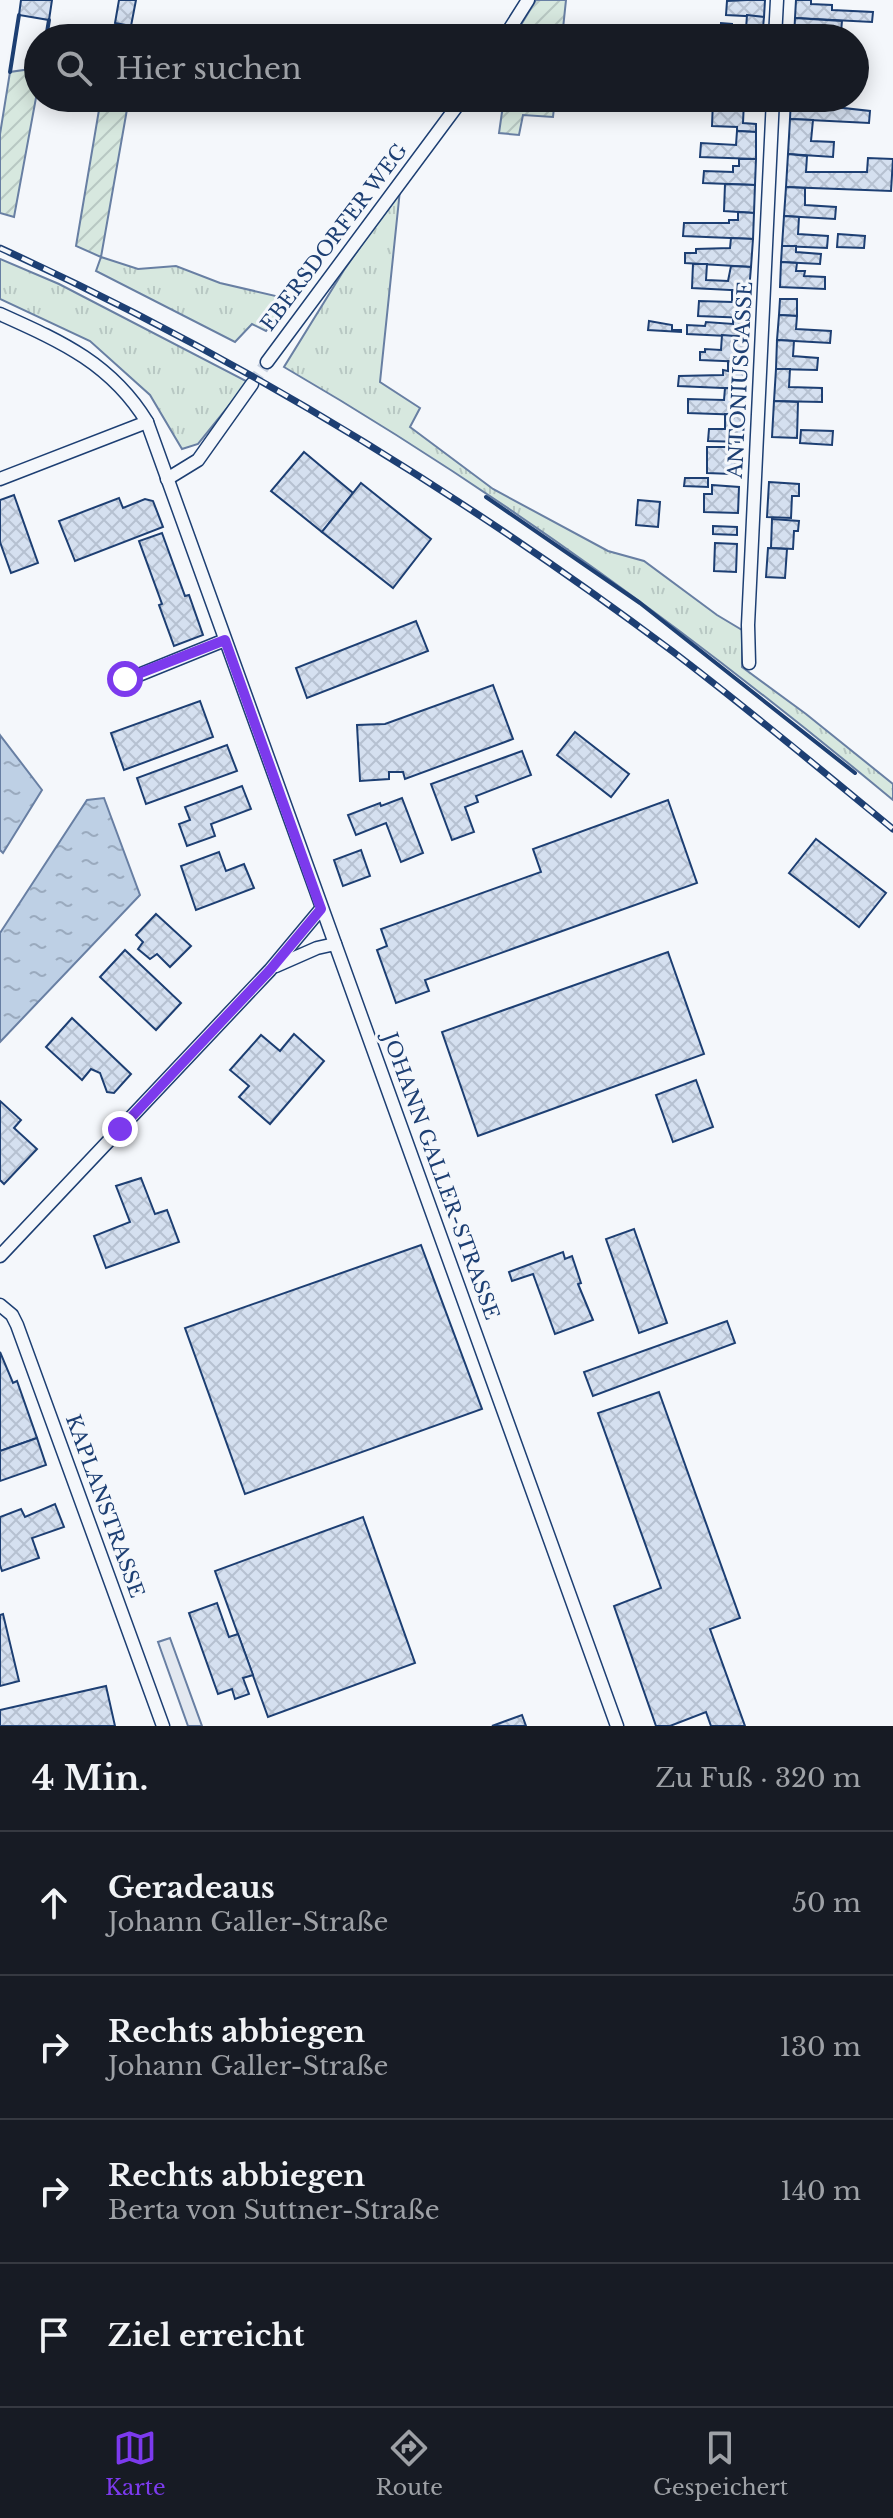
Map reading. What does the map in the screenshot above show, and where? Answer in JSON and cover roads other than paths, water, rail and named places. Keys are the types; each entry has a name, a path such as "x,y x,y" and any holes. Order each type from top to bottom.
{"street":[{"path":"513,24 528,0"},
{"path":"776,24 777,0"},
{"name":"EBERSDORFER WEG","path":"267,362 453,112"},
{"name":"ANTONIUSGASSE","path":"749,663 772,112"},
{"name":"JOHANN GALLER-STRASSE","path":"0,314 62,342 89,359 134,400 147,422 617,1726"},
{"path":"167,479 198,460 252,384"},
{"path":"0,479 147,422"},
{"path":"119,683 225,640"},
{"path":"0,1256 270,970 321,909"},
{"path":"270,970 288,959 335,944"},
{"name":"KAPLANSTRASSE","path":"0,1305 12,1315 17,1325 163,1726"}],"water":[{"path":"0,735 42,790 3,853 0,850"},
{"path":"104,798 140,895 0,1042 0,933 87,800"}],"tunnel":[{"path":"252,384 267,362"}],"railway":[{"path":"0,248 176,335 262,382 430,483 593,593 672,651 893,829"}]}
